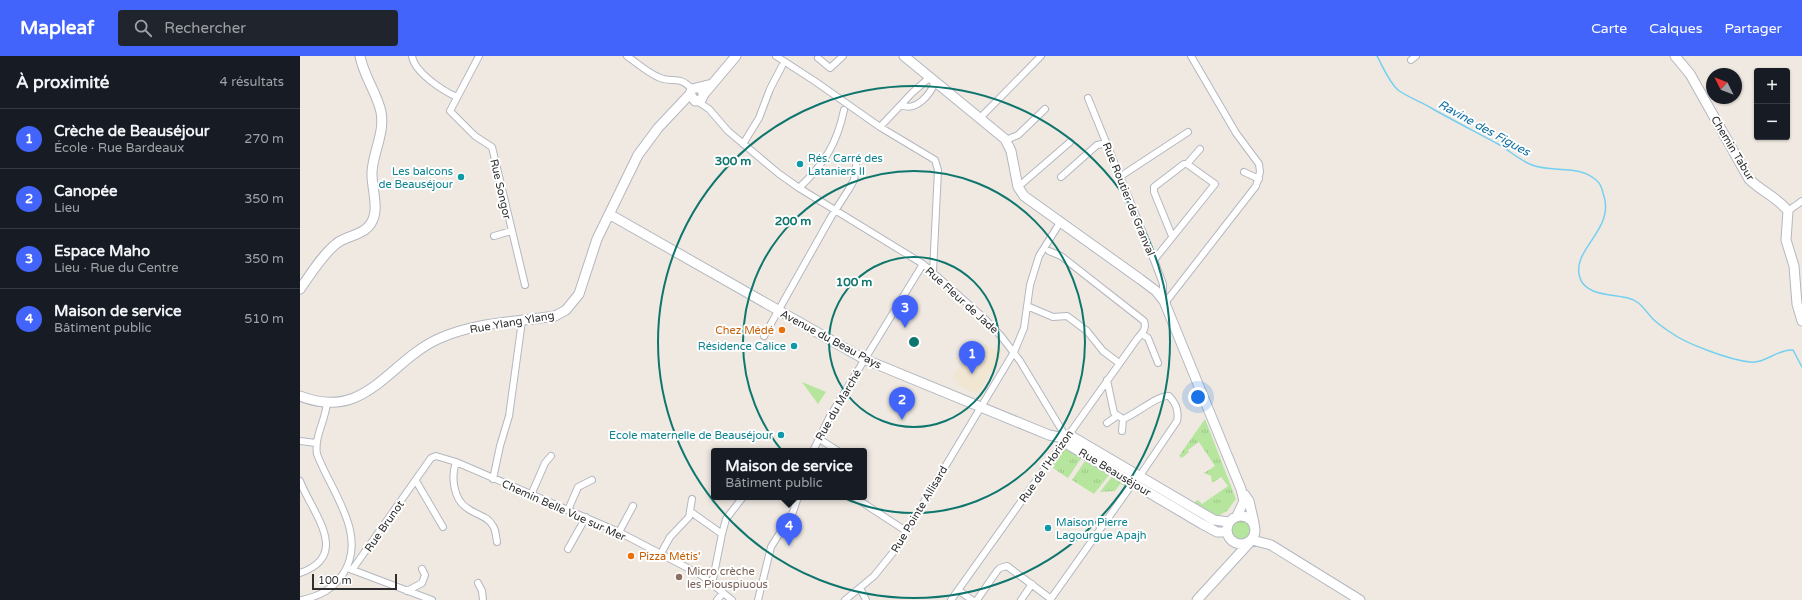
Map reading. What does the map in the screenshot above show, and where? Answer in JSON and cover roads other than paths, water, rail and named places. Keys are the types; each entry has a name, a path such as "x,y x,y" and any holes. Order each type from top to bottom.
{"street":[{"path":"300,289 332,247 340,241 364,231 375,215 372,170 381,130 382,114 380,105 365,77 360,56"},
{"path":"412,56 413,64 443,91 457,97 479,56"},
{"path":"627,56 659,77 677,79 684,82 697,95 712,84 736,56"},
{"path":"776,56 816,82 880,128 930,156 937,165 933,272"},
{"path":"818,58 830,68 844,56"},
{"path":"904,56 1006,140 1018,135 1045,109"},
{"path":"980,118 1040,56"},
{"path":"1164,302 1256,186 1259,179 1259,164 1236,133 1191,56"},
{"name":"Chemin Tabur","path":"1675,56 1690,74 1749,179 1758,188 1783,205 1788,211"},
{"path":"743,144 760,118 770,89 782,66"},
{"path":"880,128 901,104 933,80"},
{"path":"901,104 908,108 913,107 929,94 933,80"},
{"name":"Rue Fleur de Jade","path":"697,95 728,131 799,188 923,264 984,318 1014,352 1066,437"},
{"name":"Rue Ylang Ylang","path":"300,396 309,400 327,402 347,401 376,386 419,349 439,338 476,327 555,316 566,310 574,302 584,283 597,239 638,155 647,141 673,113 697,95"},
{"name":"Rue Songor","path":"457,97 450,112 475,136 492,147 524,285"},
{"name":"Rue Routier de Granval","path":"1088,98 1154,260 1162,284 1164,302"},
{"path":"799,188 820,167 829,154 835,141 844,110"},
{"path":"1121,176 1188,132"},
{"name":"Rue Routier de Granval","path":"1006,140 1011,151 1018,187 1028,200 1060,221 1156,291 1164,302 1241,489 1249,501 1255,525"},
{"path":"1018,187 1070,142"},
{"path":"1061,177 1098,145 1106,143"},
{"path":"1172,236 1154,192 1154,187 1184,164 1187,164 1200,149"},
{"path":"764,336 777,310 854,180 858,159"},
{"path":"1154,260 1172,236 1216,184 1187,164"},
{"path":"1244,172 1259,179"},
{"path":"1802,201 1788,211 1786,240 1794,266 1797,304 1802,321"},
{"name":"Avenue du Beau Pays","path":"609,214 864,359 980,408 1052,436 1066,437"},
{"name":"Rue Pointe Allisard","path":"845,600 880,571 906,531 1014,352 1024,328 1030,285 1041,250 1060,221"},
{"name":"Rue Songor","path":"494,236 511,231"},
{"path":"1049,251 1061,256 1144,321 1146,325 1142,334 1148,338 1158,363"},
{"name":"Rue du Marché","path":"814,448 818,438 864,359 923,264"},
{"path":"1027,306 1052,317 1067,316 1087,330 1103,351 1119,363"},
{"path":"493,479 512,402 522,321"},
{"name":"Rue de l'Horizon","path":"951,600 1119,363 1142,334"},
{"path":"1107,380 1113,408 1120,417 1122,431"},
{"path":"977,600 997,571 1003,566 1010,568 1050,599 1173,427 1177,421 1178,412 1173,400 1166,395 1131,416 1120,417 1107,423"},
{"path":"327,402 325,417 316,443 316,454 351,531 352,544 350,569 432,600"},
{"name":"Rue Beauséjour","path":"1066,437 1071,436 1202,524 1217,532 1229,536"},
{"path":"818,438 833,448"},
{"path":"300,441 316,443"},
{"name":"Chemin Belle Vue sur Mer","path":"431,458 441,456 619,532 660,555 701,575 732,600"},
{"path":"531,495 545,463 551,456"},
{"name":"Rue Brunot","path":"302,600 315,597 326,592 350,569 416,481 431,458"},
{"path":"456,462 453,477 455,488 460,499 468,509 481,514 491,523 494,527 497,542"},
{"path":"568,510 578,487 592,480"},
{"name":"Rue Beauséjour","path":"1136,480 1214,520 1233,519"},
{"path":"416,481 443,527"},
{"path":"300,482 325,533 327,546 323,556 316,566 300,573"},
{"path":"1223,570 1232,552 1229,536 1233,519 1244,501 1241,489"},
{"path":"660,555 670,537 686,521 691,512 692,499"},
{"path":"712,584 726,519 741,500"},
{"path":"758,600 771,547 793,512 797,500"},
{"path":"859,500 906,531"},
{"path":"619,532 633,506"},
{"path":"691,512 722,534"},
{"path":"1233,519 1246,516 1271,545 1360,600"},
{"path":"568,549 586,517"},
{"path":"1197,600 1251,541 1255,525"},
{"path":"1229,536 1238,544 1251,541 1271,545"},
{"path":"407,591 424,581 425,576 422,569"},
{"path":"478,583 482,591 483,600"},
{"path":"1021,600 1032,584"},
{"path":"860,588 866,600"},
{"path":"958,590 972,600"},
{"path":"717,600 723,593"}],"waterway":[{"name":"Ravine des Figues","path":"1377,56 1386,74 1398,90 1498,144 1527,163 1540,167 1581,172 1589,175 1600,184 1606,206 1604,218 1581,258 1579,268 1580,278 1583,284 1588,288 1601,293 1636,301 1655,321 1677,337 1708,351 1741,361 1755,362 1787,350 1793,350 1802,367"}],"place":[{"name":"Rés. Carré des Lataniers II","path":"800,164"},
{"name":"Les balcons de Beauséjour","path":"461,177"},
{"name":"Espace Maho","path":"905,328"},
{"name":"Chez Médé","path":"782,330"},
{"name":"Résidence Calice","path":"794,346"},
{"name":"Crèche de Beauséjour","path":"972,374"},
{"name":"Canopée","path":"902,420"},
{"name":"Ecole maternelle de Beauséjour","path":"781,435"},
{"name":"Maison Pierre Lagourgue Apajh","path":"1048,528"},
{"name":"Maison de service","path":"789,546"},
{"name":"Pizza Métis'","path":"631,556"},
{"name":"Micro crèche les Piouspiuous","path":"679,577"}]}
